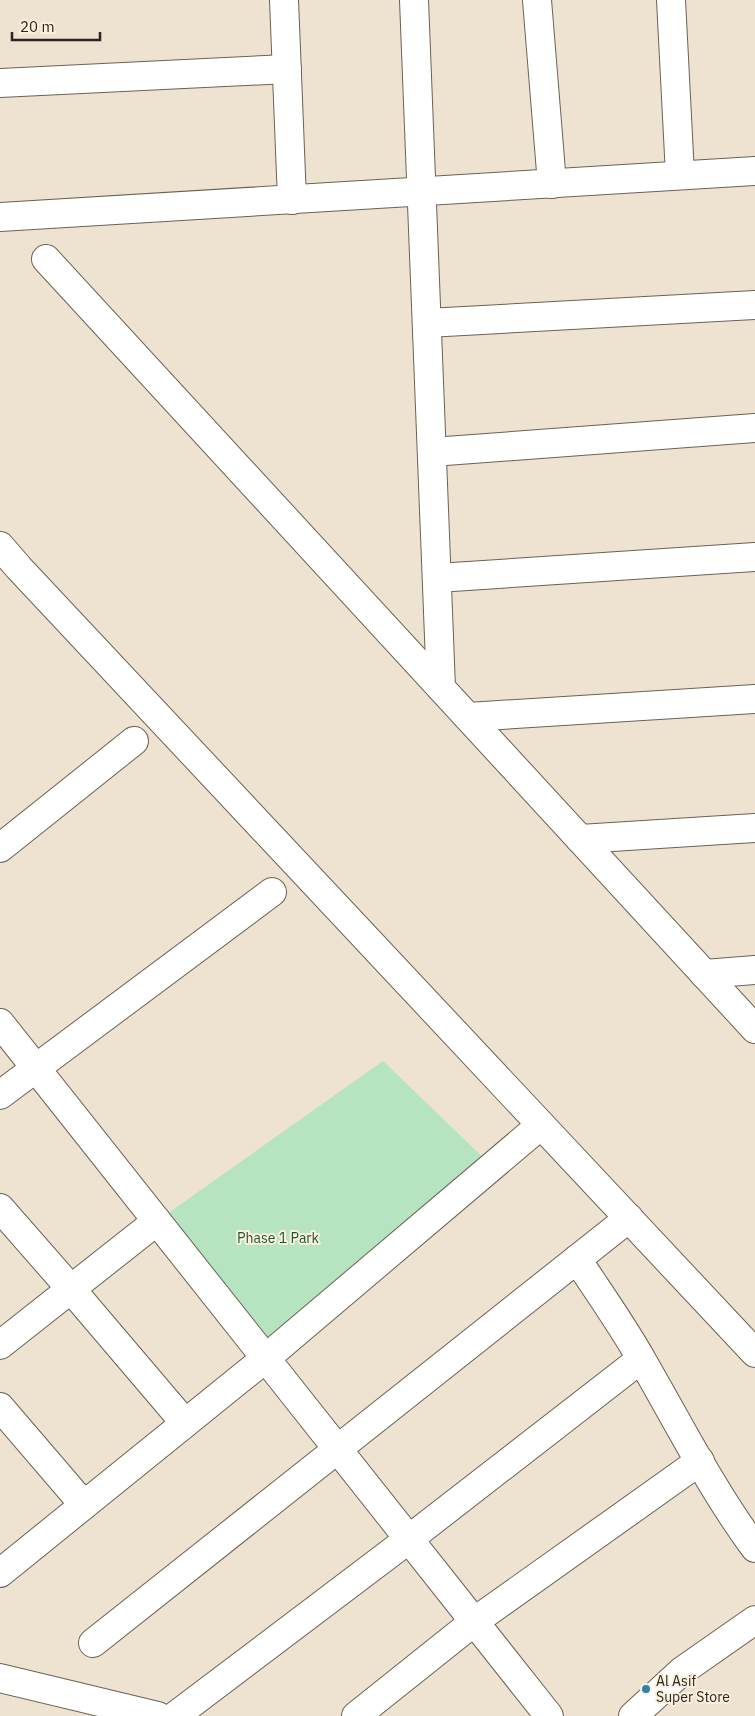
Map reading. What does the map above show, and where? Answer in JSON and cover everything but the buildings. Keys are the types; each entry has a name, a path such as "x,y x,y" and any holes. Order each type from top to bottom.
{"street":[{"path":"284,0 292,200"},
{"path":"414,0 441,688"},
{"path":"537,0 552,184"},
{"path":"671,0 680,175"},
{"path":"0,83 287,69"},
{"path":"0,217 755,171"},
{"path":"46,259 755,1029"},
{"path":"427,323 755,305"},
{"path":"432,452 755,428"},
{"path":"0,546 25,575 755,1353"},
{"path":"437,578 755,558"},
{"path":"468,717 755,699"},
{"path":"0,848 134,741"},
{"path":"580,839 755,828"},
{"path":"0,1095 272,892"},
{"path":"704,974 755,970"},
{"path":"0,1023 549,1716"},
{"path":"0,1573 266,1358 541,1125"},
{"path":"0,1208 185,1423"},
{"path":"93,1643 628,1218"},
{"path":"0,1345 157,1221"},
{"path":"577,1259 641,1359 740,1528 755,1548"},
{"path":"175,1716 641,1359"},
{"path":"0,1407 84,1506"},
{"path":"356,1716 475,1621 700,1461"},
{"path":"633,1716 682,1672 755,1620"},
{"path":"0,1678 158,1716"},
{"path":"652,1716 663,1688"}],"green space":[{"name":"Phase 1 Park","path":"383,1061 493,1167 266,1358 157,1221"}],"place":[{"name":"Al Asif Super Store","path":"646,1689"}]}
